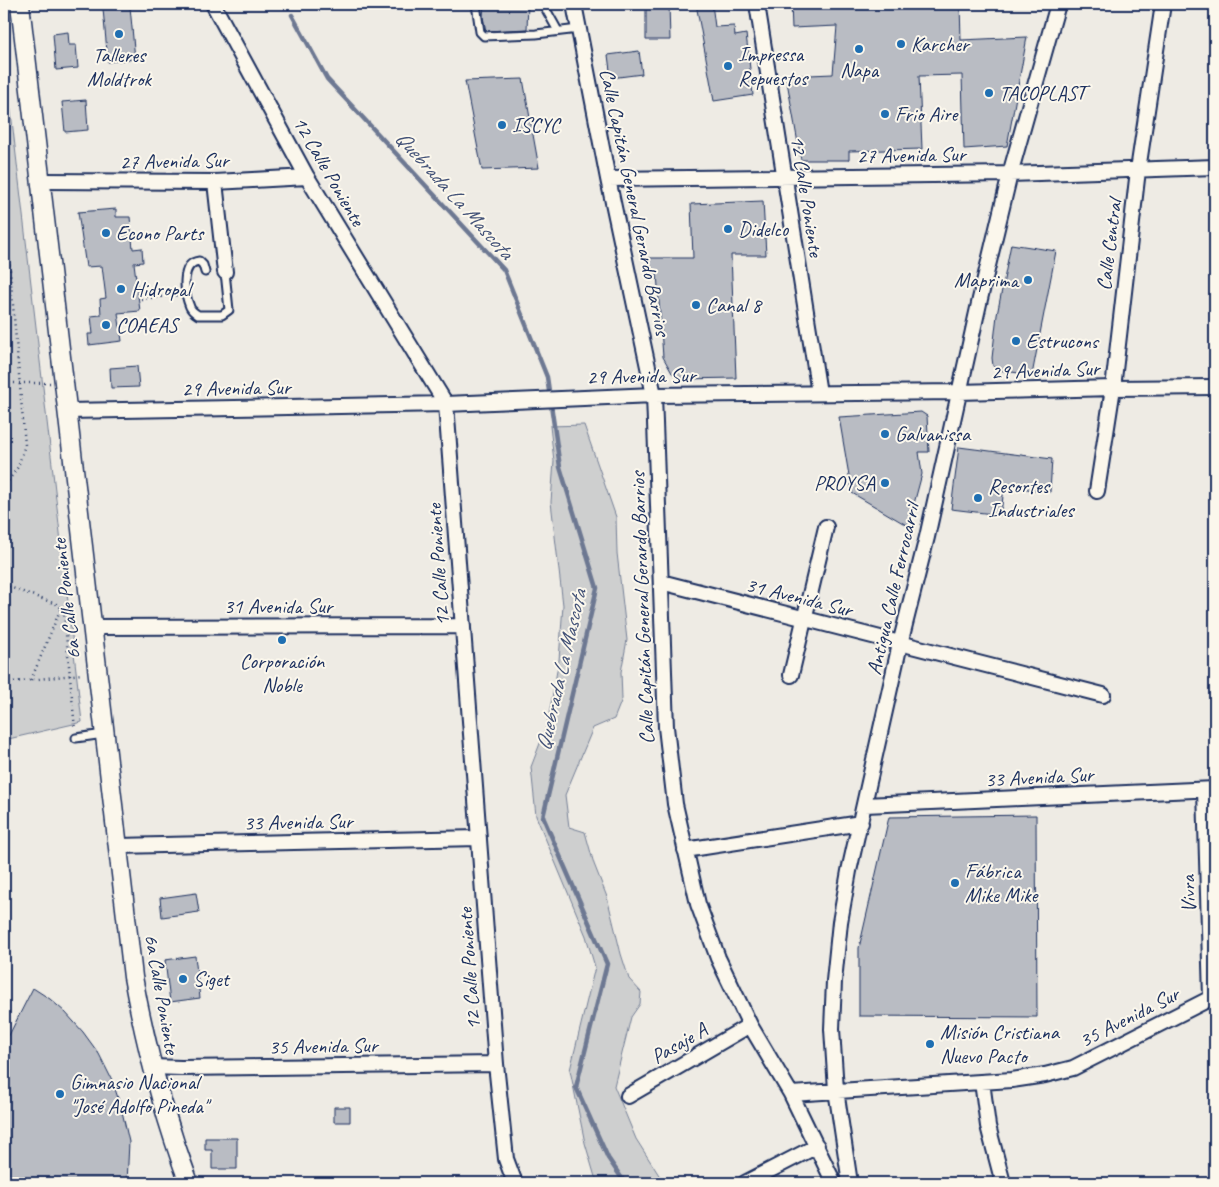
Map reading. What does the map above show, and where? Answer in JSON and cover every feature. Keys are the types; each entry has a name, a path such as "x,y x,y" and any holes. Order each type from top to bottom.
{"street":[{"name":"6a Calle Poniente","path":"20,4 133,977 152,1067 170,1130 189,1183"},
{"name":"12 Calle Poniente","path":"213,4 307,176 446,404 496,1064 506,1158 514,1183"},
{"name":"Calle Capitán General Gerardo Barrios","path":"574,4 608,179 654,395 666,728 675,804 685,850 698,904 711,941 750,1025 791,1094 834,1183"},
{"name":"12 Calle Poniente","path":"757,4 819,394"},
{"name":"Calle Central","path":"1098,491 1113,388 1138,170 1163,4"},
{"name":"Antigua Calle Ferrocarril","path":"850,1183 836,1090 832,1029 837,942 849,871 1010,174 1055,6"},
{"name":"27 Avenida Sur","path":"608,179 1010,174 1215,167"},
{"name":"27 Avenida Sur","path":"42,181 215,182 307,176"},
{"path":"215,182 225,272"},
{"name":"29 Avenida Sur","path":"67,411 446,404 654,395 1215,387"},
{"path":"791,675 826,527"},
{"name":"31 Avenida Sur","path":"661,582 1103,695"},
{"name":"31 Avenida Sur","path":"92,626 463,626"},
{"name":"33 Avenida Sur","path":"865,805 1210,789"},
{"name":"Vivra","path":"1210,789 1213,997"},
{"path":"685,850 861,823"},
{"name":"33 Avenida Sur","path":"118,846 480,838"},
{"name":"35 Avenida Sur","path":"791,1094 1036,1077 1072,1068 1213,997"},
{"name":"Pasaje A","path":"628,1096 750,1025"},
{"name":"35 Avenida Sur","path":"152,1067 496,1064"},
{"path":"982,1082 988,1126 1002,1183"},
{"path":"745,1183 817,1146"}],"lane":[{"path":"476,4 479,28 484,36 536,34 579,29"},
{"path":"543,4 558,31"},
{"path":"205,272 204,265 199,261 193,261 188,265 185,281 187,294 190,308 198,315 222,315 229,310 225,272"},
{"path":"76,738 105,734"}],"path":[{"path":"4,220 21,383 24,445 18,467 4,487"},
{"path":"141,299 187,294"},
{"path":"4,383 64,382"},
{"path":"4,585 56,604 64,613 76,738"},
{"path":"31,680 61,608"},
{"path":"4,683 70,676"}],"shaded area":[{"path":"4,52 82,722 4,740"},
{"path":"584,425 616,517 617,553 627,640 621,672 622,699 614,719 593,728 565,795 569,827 585,832 594,864 607,897 629,979 641,992 640,1004 631,1017 614,1086 636,1139 664,1183 603,1183 595,1177 585,1143 570,1070 595,967 586,936 536,816 531,767 547,725 559,660 563,605 551,502 554,461 550,426"}],"building":[{"path":"484,4 528,4 527,29 486,31 483,17"},
{"path":"646,4 669,4 670,40 646,40"},
{"name":"Impressa Repuestos","path":"696,4 712,4 715,27 734,26 735,36 746,34 753,95 714,101"},
{"path":"791,4 960,4 961,40 1027,37 1007,146 964,149 962,75 919,76 922,149 849,151 849,160 801,160 786,76 833,74 837,26 792,28"},
{"name":"Talleres Moldtrok","path":"130,7 135,59 108,62 103,9"},
{"path":"68,32 69,45 76,45 78,68 56,70 53,34"},
{"path":"639,51 642,74 611,78 608,55"},
{"name":"ISCYC","path":"523,79 539,168 482,170 465,81"},
{"path":"86,100 88,130 65,132 62,102"},
{"name":"Canal 8","path":"763,201 766,255 731,255 736,378 683,379 672,373 663,357 657,273 650,273 649,258 693,258 691,204"},
{"path":"116,209 116,217 130,217 133,249 142,248 143,262 134,263 140,311 118,313 122,341 89,345 88,334 93,334 91,316 101,315 100,299 106,298 102,266 86,267 78,212"},
{"path":"1011,244 1056,251 1032,375 998,370 993,366 992,358 997,315"},
{"path":"137,366 139,387 111,388 110,368"},
{"path":"921,412 927,416 929,452 919,452 922,474 908,526 852,493 839,417"},
{"path":"959,447 1052,459 1050,492 1004,486 1001,515 951,509"},
{"name":"Fábrica Mike Mike","path":"1036,815 1037,1017 859,1016 859,948 889,817"},
{"path":"196,893 199,912 162,917 160,898"},
{"name":"Siget","path":"195,956 200,998 170,1002 165,960"},
{"name":"Gimnasio Nacional \"José Adolfo Pineda\"","path":"33,988 65,1012 83,1032 99,1054 112,1080 121,1107 129,1142 127,1183 4,1183 4,1045"},
{"path":"334,1107 350,1107 350,1122 334,1122"},
{"path":"205,1138 237,1138 237,1169 212,1169 212,1150 205,1150"}],"waterway":[{"name":"Quebrada La Mascota","path":"292,15 327,79 504,270 547,377 560,467 597,588 543,817 607,964 576,1087 608,1158 625,1183"}],"place":[{"name":"Talleres Moldtrok","path":"119,34"},
{"name":"Karcher","path":"901,44"},
{"name":"Napa","path":"859,49"},
{"name":"Impressa Repuestos","path":"728,66"},
{"name":"TACOPLAST","path":"989,93"},
{"name":"Frio Aire","path":"885,114"},
{"name":"ISCYC","path":"502,125"},
{"name":"Didelco","path":"728,229"},
{"name":"Econo Parts","path":"106,233"},
{"name":"Maprima","path":"1028,280"},
{"name":"Hidropal","path":"121,289"},
{"name":"Canal 8","path":"696,305"},
{"name":"COAEAS","path":"106,325"},
{"name":"Estrucons","path":"1016,341"},
{"name":"Galvanissa","path":"885,434"},
{"name":"PROYSA","path":"885,483"},
{"name":"Resortes Industriales","path":"978,498"},
{"name":"Corporación Noble","path":"282,640"},
{"name":"Fábrica Mike Mike","path":"955,883"},
{"name":"Siget","path":"183,979"},
{"name":"Misión Cristiana Nuevo Pacto","path":"930,1044"},
{"name":"Gimnasio Nacional \"José Adolfo Pineda\"","path":"60,1094"}]}
